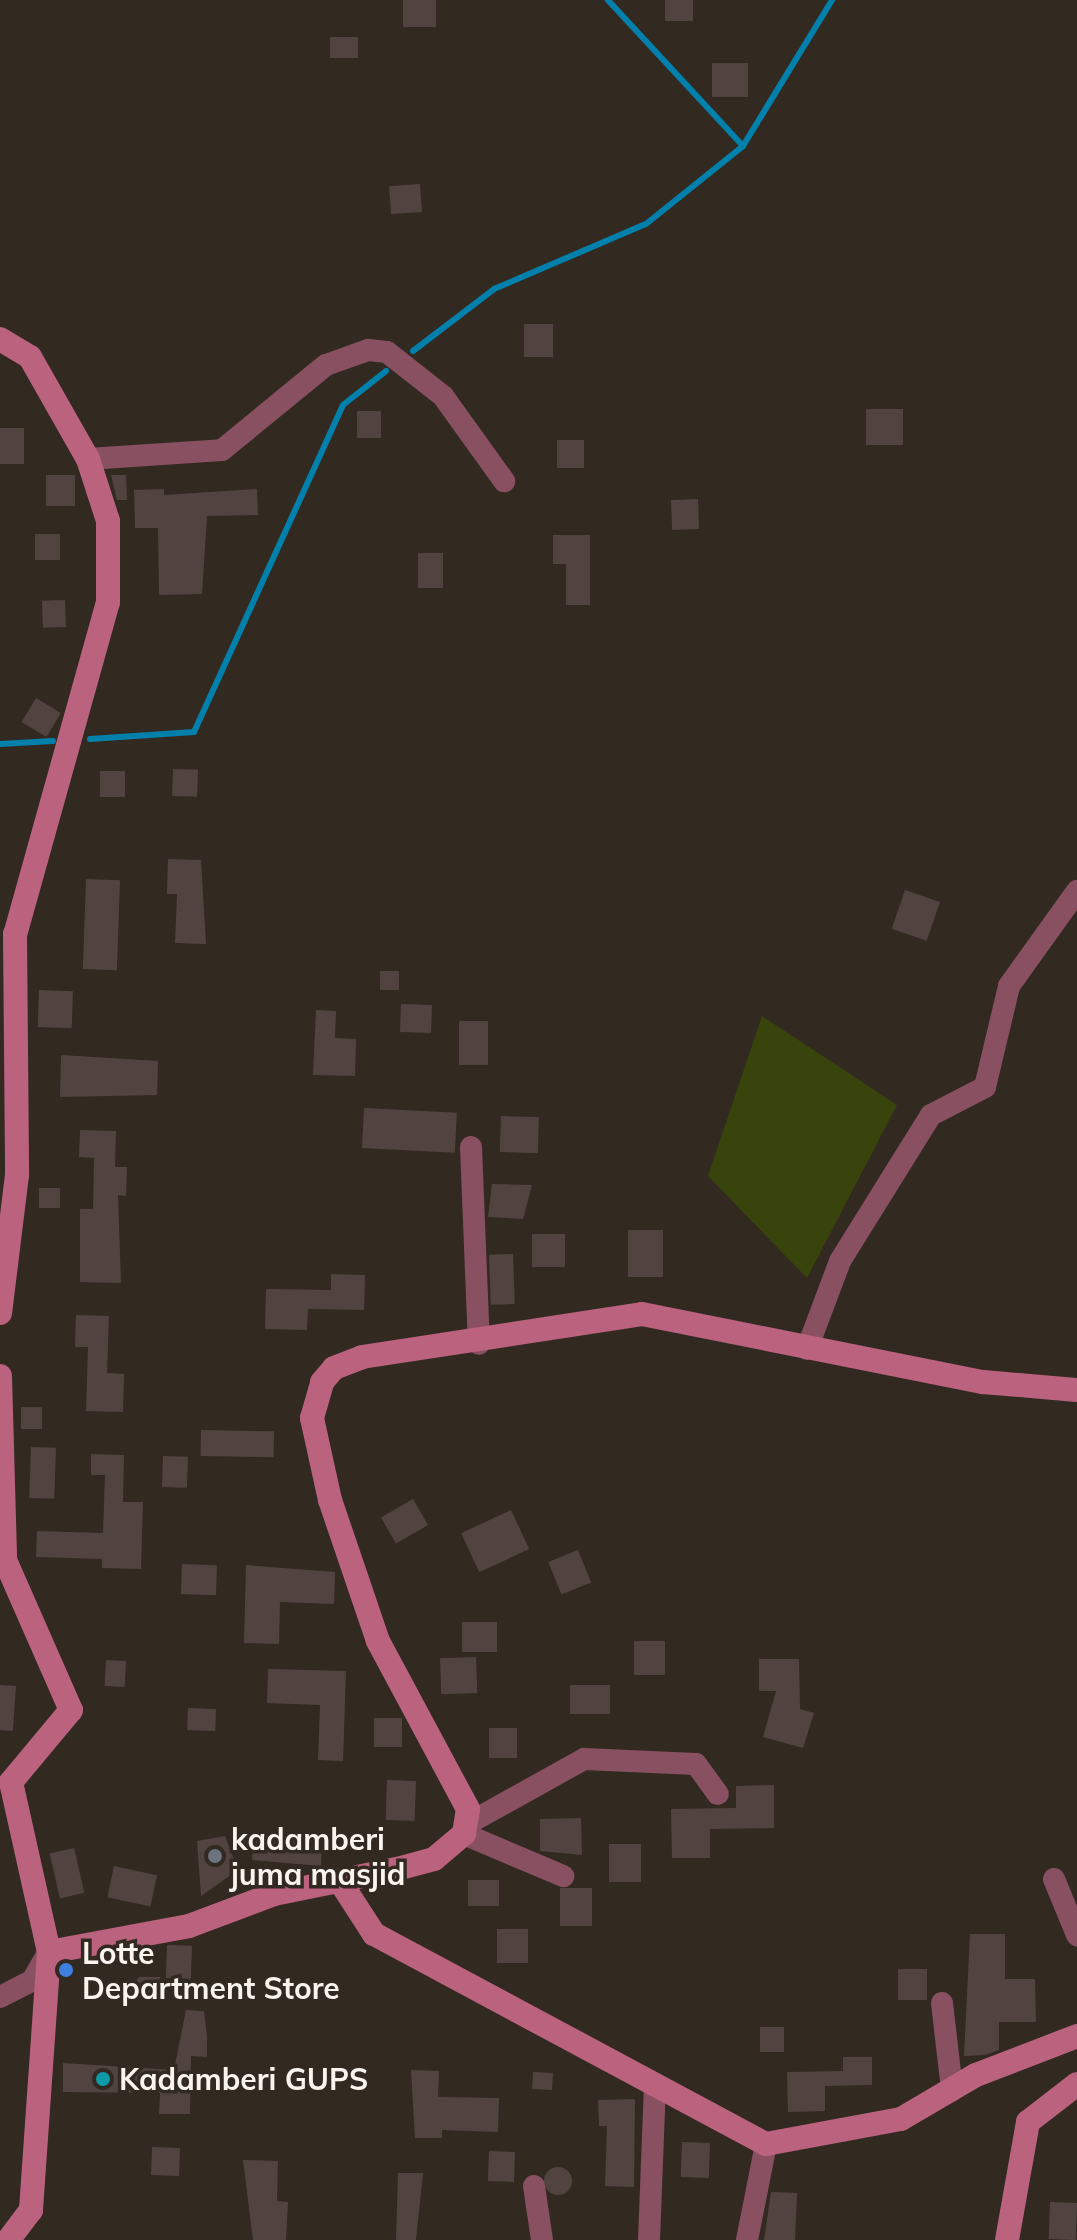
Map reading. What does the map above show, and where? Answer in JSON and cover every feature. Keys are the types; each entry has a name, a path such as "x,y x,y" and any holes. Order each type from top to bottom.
{"street":[{"path":"0,339 30,357 88,459 108,521 108,602 7,934 17,1175 0,1313"},
{"path":"88,459 222,450 326,365 368,350 387,352 443,396 504,481"},
{"path":"807,1349 840,1261 931,1115 985,1087 1009,986 1077,891"},
{"path":"471,1147 479,1344"},
{"path":"563,1876 466,1828 378,1641 330,1500 312,1418 322,1382 334,1368 362,1357 479,1344 611,1314 642,1314 983,1382 1077,1390"},
{"path":"0,1376 6,1571 71,1710 7,1774 49,1952 31,2210 8,2240"},
{"path":"0,1997 32,1981 49,1952 189,1926 261,1898 341,1883 434,1859 466,1828 584,1759 696,1764 718,1794"},
{"path":"1054,1879 1077,1935"},
{"path":"341,1883 374,1934 766,2144 901,2119 952,2090 1077,2036"},
{"path":"942,2003 952,2090"},
{"path":"649,2240 655,2084"},
{"path":"1007,2240 1028,2122 1077,2084"},
{"path":"747,2240 766,2144"},
{"path":"534,2186 542,2240"}],"green space":[{"path":"762,1016 897,1105 807,1278 708,1176"}],"building":[{"path":"403,0 436,0 436,27 403,27"},
{"path":"665,0 693,0 693,21 665,21"},
{"path":"330,37 358,37 358,58 330,58"},
{"path":"712,63 748,63 748,97 712,97"},
{"path":"420,184 422,212 391,214 389,186"},
{"path":"524,324 553,324 553,357 524,357"},
{"path":"866,409 903,409 903,445 866,445"},
{"path":"357,411 381,411 381,438 357,438"},
{"path":"0,428 24,428 24,464 0,464"},
{"path":"557,440 584,440 584,468 557,468"},
{"path":"46,475 75,475 75,506 46,506"},
{"path":"111,475 126,475 127,500 117,500"},
{"path":"164,489 164,495 257,489 258,515 207,516 202,594 159,595 158,528 135,528 134,490"},
{"path":"698,499 699,529 672,530 671,500"},
{"path":"35,534 60,534 60,560 35,560"},
{"path":"553,535 590,535 590,605 566,605 566,564 553,564"},
{"path":"418,553 443,553 443,588 418,588"},
{"path":"65,600 66,627 43,628 42,601"},
{"path":"36,698 61,713 46,737 22,722"},
{"path":"173,769 198,770 197,797 172,796"},
{"path":"100,771 125,771 125,797 100,797"},
{"path":"168,859 201,860 206,944 175,943 177,894 167,894"},
{"path":"86,879 120,880 117,970 83,969"},
{"path":"905,890 940,902 927,941 892,929"},
{"path":"380,971 399,971 399,990 380,990"},
{"path":"39,990 73,991 72,1028 38,1027"},
{"path":"401,1004 432,1005 431,1033 400,1032"},
{"path":"316,1010 336,1011 335,1038 356,1039 355,1076 313,1075"},
{"path":"459,1021 488,1021 488,1065 459,1065"},
{"path":"61,1055 158,1061 157,1095 60,1097"},
{"path":"364,1108 457,1113 455,1153 362,1148"},
{"path":"501,1116 539,1117 538,1153 500,1152"},
{"path":"80,1130 116,1131 115,1167 127,1167 126,1196 118,1195 121,1283 80,1282 80,1209 93,1209 94,1158 79,1157"},
{"path":"492,1184 532,1185 523,1219 488,1217"},
{"path":"39,1188 60,1188 60,1208 39,1208"},
{"path":"628,1230 663,1230 663,1277 628,1277"},
{"path":"532,1234 565,1234 565,1267 532,1267"},
{"path":"513,1254 515,1304 491,1305 489,1255"},
{"path":"331,1274 365,1275 364,1310 308,1309 307,1330 265,1329 266,1289 331,1290"},
{"path":"76,1315 109,1316 107,1373 124,1374 123,1412 86,1411 88,1347 75,1347"},
{"path":"21,1407 42,1407 42,1429 21,1429"},
{"path":"201,1430 274,1431 274,1457 201,1456"},
{"path":"31,1447 56,1448 54,1499 29,1498"},
{"path":"91,1454 124,1455 123,1502 143,1502 141,1569 102,1568 102,1559 36,1557 37,1531 103,1533 105,1475 91,1475"},
{"path":"163,1456 188,1457 187,1488 162,1487"},
{"path":"413,1499 428,1525 396,1543 381,1518"},
{"path":"511,1510 529,1549 479,1572 461,1533"},
{"path":"578,1550 591,1582 561,1594 548,1562"},
{"path":"182,1564 217,1565 216,1595 181,1594"},
{"path":"246,1565 335,1572 334,1604 280,1602 279,1644 244,1643"},
{"path":"462,1622 497,1622 497,1652 462,1652"},
{"path":"634,1641 665,1641 665,1675 634,1675"},
{"path":"476,1657 477,1693 441,1694 440,1658"},
{"path":"759,1659 799,1659 800,1709 814,1713 803,1748 763,1737 776,1691 759,1691"},
{"path":"106,1660 126,1661 125,1687 105,1686"},
{"path":"268,1669 346,1671 343,1761 318,1760 320,1705 267,1703"},
{"path":"0,1685 16,1686 13,1731 0,1730"},
{"path":"570,1685 610,1685 610,1714 570,1714"},
{"path":"188,1708 216,1709 215,1731 187,1730"},
{"path":"374,1718 402,1718 402,1747 374,1747"},
{"path":"489,1728 517,1728 517,1758 489,1758"},
{"path":"387,1780 416,1781 415,1821 386,1820"},
{"path":"774,1785 774,1828 710,1829 710,1858 672,1858 671,1809 736,1808 736,1786"},
{"path":"581,1818 582,1855 540,1851 540,1819"},
{"path":"287,1834 322,1835 321,1866 252,1860 253,1840 287,1841"},
{"name":"kadamberi juma masjid","path":"225,1836 238,1870 201,1896 197,1841"},
{"path":"609,1844 641,1844 641,1882 609,1882"},
{"path":"74,1848 84,1893 60,1898 50,1854"},
{"path":"114,1866 157,1875 150,1906 107,1897"},
{"path":"468,1880 499,1880 499,1906 468,1906"},
{"path":"560,1888 592,1888 592,1926 560,1926"},
{"path":"497,1929 528,1929 528,1963 497,1963"},
{"path":"970,1934 1005,1934 1005,1979 1035,1979 1036,2022 999,2022 999,2050 985,2055 964,2056"},
{"path":"167,1945 192,1946 191,1979 166,1978"},
{"path":"898,1969 927,1969 927,2000 898,2000"},
{"path":"139,1977 160,1977 160,1996 125,1996"},
{"path":"186,2010 204,2011 207,2037 207,2057 191,2056 190,2114 159,2114 160,2093 63,2092 63,2063 174,2070"},
{"path":"760,2027 784,2027 784,2052 760,2052"},
{"path":"843,2057 872,2057 872,2085 825,2086 825,2111 788,2112 787,2072 843,2071"},
{"path":"411,2070 439,2071 438,2097 499,2098 498,2132 442,2130 442,2138 415,2138"},
{"path":"533,2072 553,2073 552,2090 532,2089"},
{"path":"635,2099 634,2187 605,2186 607,2126 599,2126 598,2100"},
{"path":"682,2142 710,2143 709,2178 681,2177"},
{"path":"152,2147 180,2148 179,2176 151,2175"},
{"path":"489,2151 515,2152 514,2182 488,2181"},
{"path":"243,2160 278,2161 277,2201 288,2202 286,2240 253,2240"},
{"path":"558,2167 568,2171 572,2181 568,2191 558,2195 548,2191 544,2181 548,2171"},
{"path":"398,2173 423,2173 416,2240 396,2240"},
{"path":"771,2192 797,2193 795,2240 764,2240"},
{"path":"1050,2202 1077,2203 1076,2240 1049,2239"}],"waterway":[{"path":"413,351 494,289 646,224 743,146 608,0"},
{"path":"743,146 832,0"},
{"path":"90,739 194,732 343,405 386,371"},
{"path":"0,744 53,741"}],"place":[{"name":"kadamberi juma masjid","path":"215,1856"},
{"name":"Lotte Department Store","path":"66,1970"},
{"name":"Kadamberi GUPS","path":"103,2079"}]}
